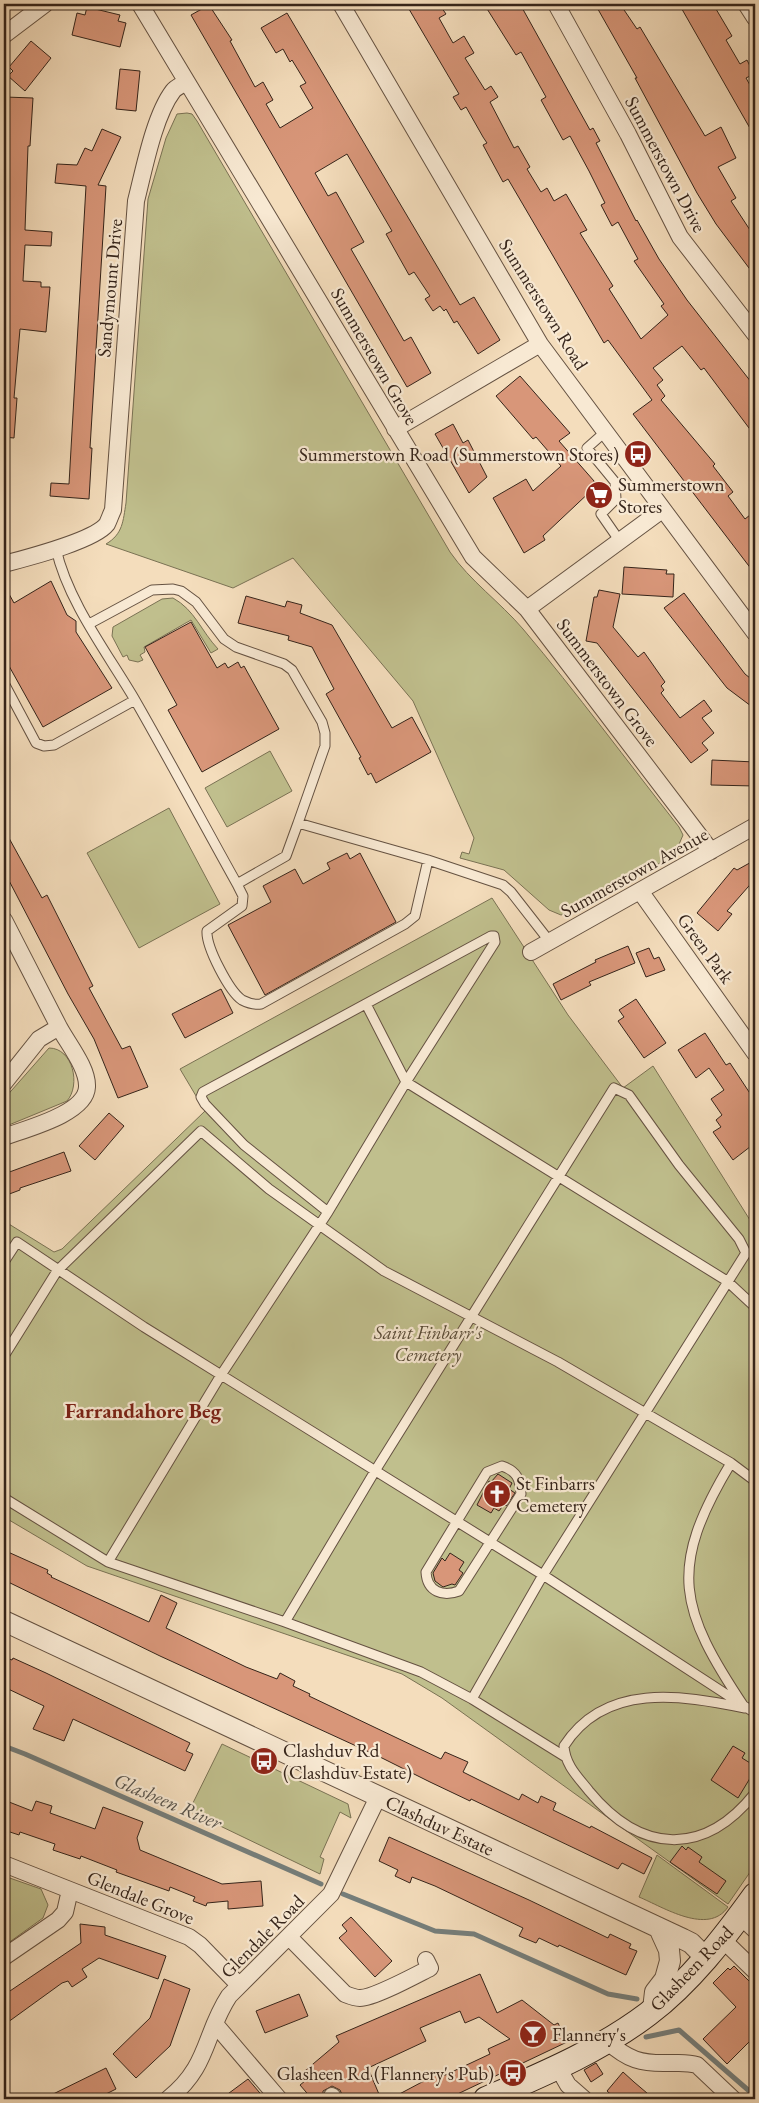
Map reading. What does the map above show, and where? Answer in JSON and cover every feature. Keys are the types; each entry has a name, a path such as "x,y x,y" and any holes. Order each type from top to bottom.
{"main road":[{"name":"Glasheen Road","path":"486,2099 607,2041 653,2010 706,1958 722,1939 748,1923 755,1895"}],"street":[{"path":"4,35 45,4"},
{"name":"Summerstown Grove","path":"140,4 186,82 265,208 473,557 527,609 711,851"},
{"name":"Summerstown Road","path":"341,4 540,344 755,633"},
{"name":"Summerstown Drive","path":"556,4 628,134 680,237 755,334"},
{"path":"746,4 755,18"},
{"name":"Sandymount Drive","path":"56,549 100,530 107,524 113,510 136,202 149,152 167,102 174,89 186,82"},
{"path":"395,429 540,344"},
{"path":"527,609 662,510"},
{"path":"4,564 56,549"},
{"name":"Summerstown Avenue","path":"531,952 755,826"},
{"name":"Green Park","path":"640,891 755,1053"},
{"path":"4,920 83,1070 88,1086 85,1094 68,1112 4,1137"},
{"path":"4,1083 39,1039 59,1027"},
{"name":"Clashduv Estate","path":"4,1621 691,1943 706,1958"},
{"name":"Glendale Road","path":"168,2099 195,2072 223,2006 239,1985 290,1938 337,1885 378,1796"},
{"name":"Glendale Grove","path":"4,1864 189,1937 200,1945 239,1985"},
{"name":"Glendale Grove","path":"4,1957 58,1920 65,1912 70,1890"},
{"path":"653,2010 654,1992 665,1979 670,1961 669,1950 659,1928"},
{"path":"290,1938 345,1994 353,1997 366,1997 417,1975 430,1968 426,1960"},
{"path":"722,1939 755,1971"},
{"path":"215,2024 279,2099"},
{"path":"607,2041 622,2054 637,2061 653,2064 691,2063 697,2066 733,2099"},
{"path":"557,2066 568,2085 584,2099"}],"lane":[{"path":"605,432 587,448 615,482 616,499 600,514 619,540"},
{"path":"56,549 60,568 89,624 135,700 243,896 242,906 212,926 207,932 206,939 225,977 241,1000 255,1005 261,1004 410,920 415,916 428,860"},
{"path":"89,624 152,590 173,589 188,595 196,602 224,638 236,646 284,664 292,670 322,722 325,733 325,746 286,856 237,884"},
{"path":"4,683 36,743 44,746 54,746 135,700"},
{"path":"298,823 428,860 503,885 511,892 550,942"},
{"path":"108,1562 221,1375 320,1226 495,938 491,936 203,1092 201,1097 220,1121 244,1145 328,1212"},
{"path":"366,1004 406,1082 727,1281 755,1307"},
{"path":"285,1622 374,1472 614,1088 629,1095 679,1164 739,1239 746,1253 543,1575 472,1699"},
{"path":"4,1356 57,1270 201,1131 269,1189 399,1280 473,1316 646,1412 731,1463 755,1481"},
{"path":"4,1262 17,1242 57,1270 374,1472 543,1575 755,1714"},
{"path":"731,1463 708,1504 696,1532 691,1550 688,1580 694,1615 706,1643 745,1708"},
{"path":"502,1466 511,1469 519,1477 521,1494 491,1543 459,1590 445,1594 437,1592 426,1579 426,1572 456,1522 487,1472 502,1466"},
{"path":"4,1498 108,1562 285,1622 421,1672 472,1699 564,1756"},
{"path":"745,1708 703,1699 676,1697 635,1699 607,1709 581,1725 564,1746 564,1756 570,1768 597,1800 613,1815 630,1827 661,1840 704,1836 731,1820 754,1798"}],"green space":[{"path":"177,114 192,114 197,121 450,552 458,563 523,629 543,653 679,827 683,835 677,849 669,858 576,910 561,915 549,910 504,870 460,858 462,852 469,854 474,838 413,701 293,558 233,588 106,544 119,531 126,503 148,199 166,138"},
{"path":"173,598 187,608 218,649 211,653 191,620 144,647 145,652 140,655 143,660 138,662 129,660 127,655 123,657 112,636 113,627 162,599"},
{"path":"270,751 292,791 227,827 205,788"},
{"path":"169,808 220,904 139,948 87,853"},
{"name":"Saint Finbarr's Cemetery","path":"492,898 568,1015 623,1088 653,1066 755,1228 755,1865 728,1904 442,1698 402,1674 87,1566 4,1517 4,1221 54,1252 62,1249 205,1111 180,1069"},
{"path":"49,1048 64,1054 69,1061 74,1077 71,1094 67,1101 4,1127 4,1099"},
{"path":"222,1744 348,1804 351,1818 340,1812 320,1857 324,1859 320,1874 189,1811"},
{"path":"657,1855 728,1907 719,1915 709,1919 697,1919 685,1917 639,1897"},
{"path":"4,1876 41,1889 48,1905 43,1918 4,1946"}],"building":[{"path":"406,4 439,4 446,14 439,18 453,43 464,36 474,53 465,58 485,90 491,86 498,97 490,102 514,148 518,146 530,167 527,169 541,192 547,188 554,201 566,194 587,230 580,233 613,286 609,289 641,339 668,315 661,306 664,304 634,261 638,259 618,222 612,226 601,205 605,203 570,136 563,140 541,100 546,97 521,52 516,55 484,4 520,4 590,130 593,128 600,141 596,143 636,221 659,259 687,300 755,387 755,436 704,368 701,370 682,346 653,368 663,380 657,385 665,396 661,400 715,464 713,466 733,492 728,496 745,519 755,511 755,574 633,414 652,400 608,340 604,343 508,179 503,182 483,145 487,143 466,107 461,110 453,97 459,94"},
{"path":"595,4 620,4 637,29 640,27 705,136 721,127 736,158 718,167 736,198 731,201 750,230 755,227 755,276 716,224 697,193 635,78 637,78"},
{"path":"679,4 713,4 732,36 726,40 740,64 747,60 754,74 746,78 755,94 755,137"},
{"path":"209,5 232,40 230,41 255,87 263,82 273,100 266,104 280,128 313,108 300,86 306,83 292,60 290,62 283,49 276,53 261,28 287,13 460,305 474,297 500,340 478,354 457,321 454,323 446,309 444,311 440,306 433,311 425,299 430,296 414,272 409,275 386,234 392,231 347,154 315,173 328,196 336,192 364,242 351,249 404,341 411,337 431,373 407,387 191,15"},
{"path":"87,7 120,15 118,21 126,23 120,47 72,35 77,13 85,15"},
{"path":"31,41 51,58 25,91 8,76 13,71 9,67"},
{"path":"120,69 140,71 136,111 116,109"},
{"path":"5,97 33,98 30,146 28,146 25,230 52,232 51,246 25,245 23,281 41,282 41,287 50,287 46,332 20,329 14,398 17,398 14,438 4,437"},
{"path":"102,129 121,137 98,185 106,186 90,448 92,448 89,499 50,496 51,483 69,484 86,186 55,183 57,164 77,165 85,148 92,151"},
{"path":"520,376 570,433 559,441 594,481 594,488 543,536 545,540 524,553 493,498 526,479 533,491 561,466 536,437 533,439 496,396"},
{"path":"453,424 463,443 468,440 487,477 469,493 435,434"},
{"path":"624,567 667,570 666,574 674,574 673,597 622,594"},
{"path":"51,581 67,615 76,621 76,632 112,688 43,727 4,657 4,585 14,603"},
{"path":"599,590 620,594 613,627 638,657 644,652 665,682 661,686 664,690 661,693 680,718 704,700 712,711 702,718 714,733 702,743 708,750 691,763 597,643 586,641 594,597 597,597"},
{"path":"684,593 745,674 755,682 755,709 727,688 664,608"},
{"path":"246,596 285,607 287,601 302,605 300,613 332,625 392,728 412,717 431,752 376,783 371,773 368,775 359,758 361,757 326,694 334,689 312,647 288,640 289,636 238,623"},
{"path":"191,622 217,668 225,663 228,668 238,662 241,668 244,666 279,729 202,772 168,710 177,705 145,647"},
{"path":"712,760 755,762 755,786 711,785"},
{"path":"4,829 42,898 47,895 93,986 89,988 122,1049 130,1046 148,1087 118,1098 94,1039 68,994 4,871"},
{"path":"347,853 350,859 360,853 396,922 265,995 228,925 271,902 263,886 295,869 303,884 330,869 327,863"},
{"path":"755,860 755,879 727,911 732,914 718,931 697,913 734,868 737,870"},
{"path":"628,946 635,963 589,982 591,985 561,1000 553,984 596,962 595,960"},
{"path":"649,948 654,959 659,957 665,970 646,977 636,953"},
{"path":"221,989 233,1013 185,1038 172,1014"},
{"path":"636,999 666,1043 644,1058 618,1021 624,1017 619,1010"},
{"path":"705,1033 726,1065 730,1063 755,1101 755,1143 733,1160 713,1132 721,1127 716,1120 722,1115 711,1099 724,1090 709,1068 696,1078 678,1050"},
{"path":"109,1113 124,1126 95,1160 79,1146"},
{"path":"64,1152 71,1171 20,1188 20,1190 4,1196 4,1174"},
{"name":"St Finbarrs Cemetery","path":"498,1474 512,1483 509,1489 515,1493 506,1506 504,1504 499,1511 494,1508 491,1513 477,1505 489,1481 491,1482"},
{"path":"8,1552 48,1570 47,1573 51,1577 149,1622 161,1595 177,1603 166,1628 246,1667 277,1679 280,1673 295,1681 293,1686 310,1694 309,1696 441,1759 445,1752 468,1762 463,1772 519,1800 522,1794 538,1803 541,1796 556,1803 553,1810 590,1828 591,1826 652,1858 644,1874 622,1863 618,1869 160,1656 4,1580 4,1560"},
{"path":"450,1553 464,1562 459,1570 463,1573 455,1585 443,1587 435,1581 433,1573 442,1558 445,1561"},
{"path":"4,1657 12,1660 13,1658 46,1673 190,1743 186,1751 193,1754 185,1771 73,1719 64,1741 33,1729 44,1706 4,1687"},
{"path":"733,1746 745,1753 742,1758 755,1766 755,1770 738,1798 711,1780"},
{"path":"4,1800 32,1811 36,1801 52,1806 50,1813 95,1829 103,1807 143,1822 137,1838 140,1850 222,1884 261,1881 263,1906 228,1909 228,1901 207,1903 206,1906 193,1901 195,1897 170,1887 169,1891 116,1872 117,1870 81,1856 80,1859 53,1850 55,1844 20,1832 19,1835 4,1830"},
{"path":"389,1837 608,1938 610,1934 631,1944 629,1948 637,1951 626,1975 559,1945 558,1947 539,1938 536,1943 519,1936 523,1928 435,1886 412,1877 410,1883 395,1876 398,1870 379,1861"},
{"path":"682,1846 686,1850 688,1847 702,1857 699,1862 726,1881 717,1894 670,1862"},
{"path":"351,1917 392,1961 375,1977 339,1938 347,1931 342,1925"},
{"path":"80,1924 105,1927 105,1935 166,1956 158,1979 99,1958 82,1969 87,1977 72,1987 68,1981 62,1983 4,2025 4,1995 81,1943"},
{"path":"734,1966 755,1987 755,2036 727,2064 703,2039 736,2007 713,1983 728,1968 730,1970"},
{"path":"480,1974 497,2013 522,2000 554,2025 558,2023 567,2042 447,2099 390,2099 439,2073 441,2077 490,2054 488,2049 510,2039 479,2017 465,2023 460,2011 420,2028 426,2041 368,2068 381,2099 344,2099 340,2090 332,2086 323,2091 323,2099 312,2099 300,2085 305,2081 300,2075 339,2042 336,2036"},
{"path":"164,1979 190,1989 170,2046 136,2078 113,2054 150,2018"},
{"path":"299,1994 308,2016 265,2033 256,2011"},
{"path":"596,2063 603,2074 591,2082 584,2070"},
{"path":"106,2068 116,2089 96,2099 43,2099"},
{"path":"623,2072 654,2099 616,2099 607,2091"},
{"path":"248,2079 265,2099 221,2099"}],"waterway":[{"name":"Glasheen River","path":"4,1746 321,1884"},
{"path":"343,1894 435,1931 474,1934 608,1994 637,1999"},
{"name":"Glasheen River","path":"646,2037 679,2030 755,2096"}],"place":[{"name":"Summerstown Road (Summerstown Stores)","path":"638,454"},
{"name":"Summerstown Stores","path":"599,495"},
{"name":"St Finbarrs Cemetery","path":"497,1494"},
{"name":"Clashduv Rd (Clashduv Estate)","path":"264,1761"},
{"name":"Flannery's","path":"533,2034"},
{"name":"Glasheen Rd (Flannery's Pub)","path":"513,2073"}],"district":[{"name":"Farrandahore Beg","path":"143,1411"}]}
